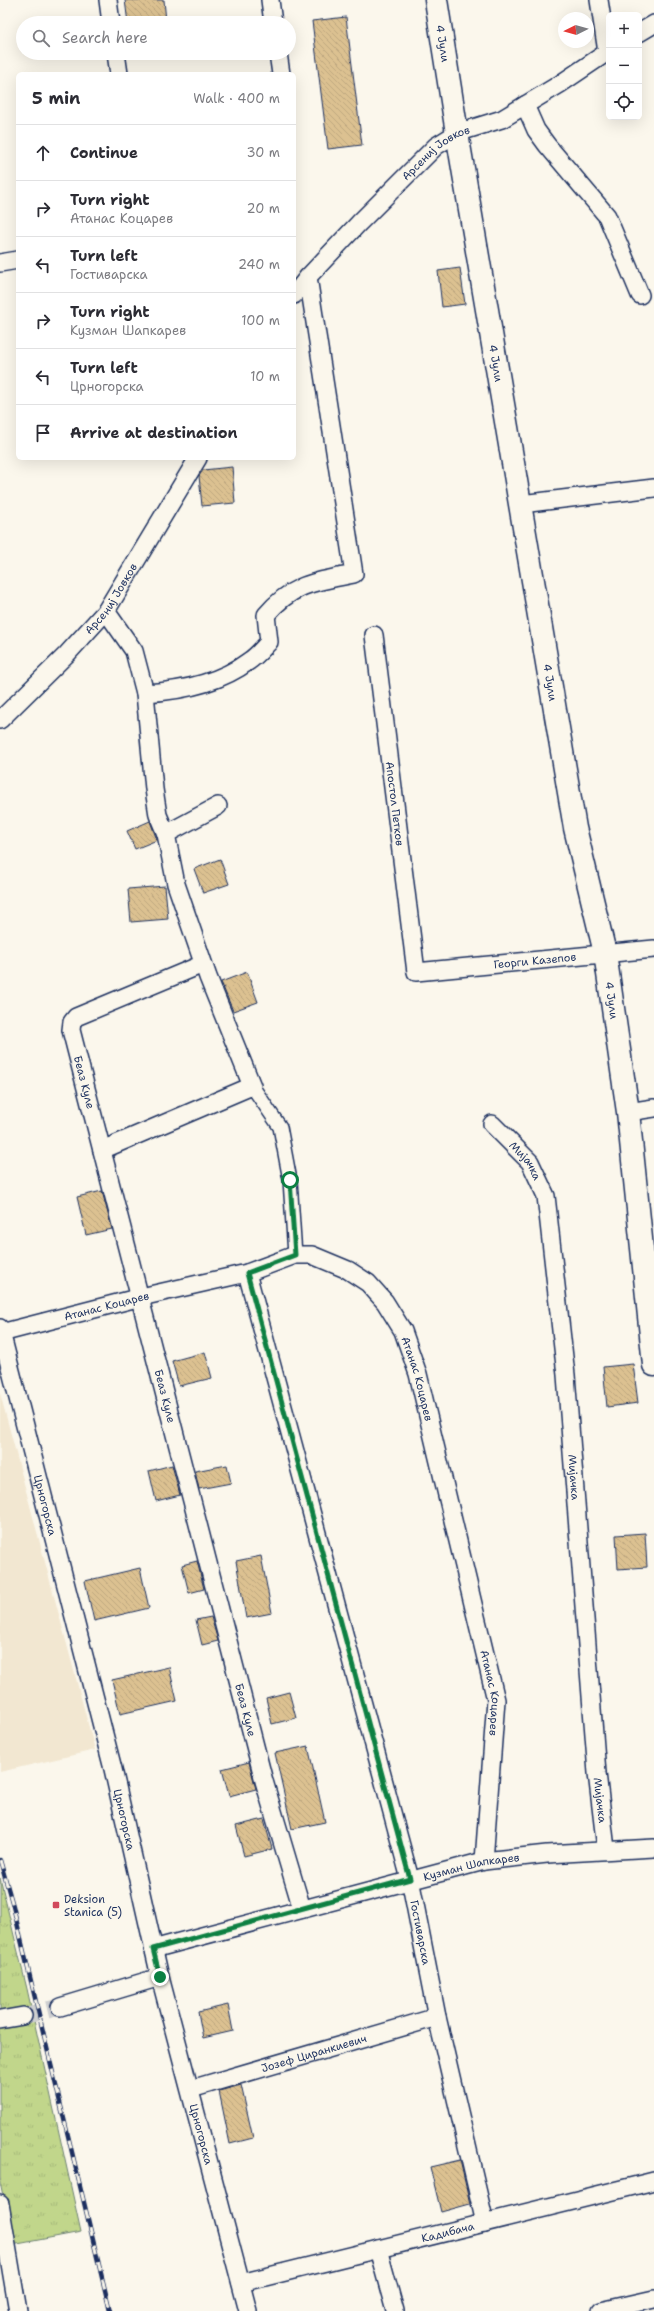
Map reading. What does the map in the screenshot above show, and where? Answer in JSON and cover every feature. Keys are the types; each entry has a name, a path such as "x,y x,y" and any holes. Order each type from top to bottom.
{"street":[{"path":"108,0 110,16"},
{"path":"270,0 272,16"},
{"name":"4 Јули","path":"436,0 457,133 576,828 605,953 628,1112 654,1366"},
{"path":"599,0 607,48"},
{"path":"642,31 654,24"},
{"name":"Арсениј Јовков","path":"296,292 308,277 436,146 457,133 495,122 560,84 606,53"},
{"path":"117,60 119,72"},
{"path":"279,60 281,72"},
{"path":"525,105 536,130 547,145 607,216 640,295"},
{"path":"0,263 16,260"},
{"path":"145,693 167,692 195,686 249,662 269,642 266,615 276,603 302,585 354,574 308,277"},
{"name":"Арсениј Јовков","path":"0,720 67,654 106,611 191,463"},
{"path":"521,504 654,488"},
{"path":"106,611 134,651 145,693 154,789 158,814 166,834 176,884 203,964 252,1086 280,1128 290,1180 295,1255"},
{"name":"Апостол Петков","path":"374,635 416,972"},
{"path":"166,834 218,806"},
{"name":"Георги Казепов","path":"416,972 654,949"},
{"name":"Беаз Куле","path":"203,964 76,1017 72,1022 71,1030 141,1297 264,1781 302,1909"},
{"path":"102,1150 252,1086"},
{"path":"628,1112 654,1108"},
{"name":"Мијачка","path":"492,1124 530,1162 546,1196 566,1375 597,1773 606,1849"},
{"name":"Атанас Коцарев","path":"1,1331 247,1273 295,1255 312,1255 348,1270 368,1283 386,1302 403,1331 418,1374 496,1700 484,1861"},
{"name":"Гостиварска","path":"247,1273 410,1879 437,2017 485,2224"},
{"name":"Црногорска","path":"1,1331 113,1769 160,1977 191,2089 248,2311"},
{"name":"Кузман Шапкарев","path":"153,1949 410,1879 484,1861 606,1849 654,1848"},
{"path":"60,2007 160,1977"},
{"path":"0,2020 23,2016"},
{"name":"Јозеф Циранкиевич","path":"191,2089 437,2017"},
{"name":"Кадибача","path":"241,2283 485,2224 654,2181"},
{"path":"0,2204 18,2311"},
{"path":"378,2249 395,2311"},
{"path":"601,2311 654,2299"}],"shaded area":[{"path":"0,1393 95,1750 0,1772"}],"green space":[{"path":"0,1878 27,1989 81,2232 12,2245 9,2220 0,2178"}],"building":[{"path":"125,0 164,0 166,16 127,16"},
{"path":"346,17 362,145 328,149 312,21"},
{"path":"460,268 465,304 442,307 438,271"},
{"path":"232,467 235,503 202,506 199,476 203,470"},
{"path":"150,821 157,840 135,849 127,831"},
{"path":"220,859 229,884 203,893 194,869"},
{"path":"165,886 168,919 131,922 128,889"},
{"path":"247,972 258,1002 233,1011 221,982"},
{"path":"102,1191 112,1229 86,1235 77,1197"},
{"path":"205,1352 212,1378 179,1386 172,1361"},
{"path":"633,1364 638,1403 607,1407 603,1367"},
{"path":"172,1465 180,1495 156,1501 149,1471"},
{"path":"227,1465 231,1483 199,1489 195,1471"},
{"path":"645,1533 647,1567 618,1569 616,1535"},
{"path":"261,1556 272,1613 246,1618 236,1561"},
{"path":"197,1561 204,1589 189,1593 182,1565"},
{"path":"140,1568 149,1608 94,1621 85,1581"},
{"path":"211,1617 218,1641 202,1645 196,1620"},
{"path":"169,1667 177,1701 120,1714 112,1680"},
{"path":"289,1692 296,1718 272,1724 266,1698"},
{"path":"308,1746 325,1822 292,1829 275,1753"},
{"path":"249,1762 256,1789 229,1796 222,1769"},
{"path":"264,1819 272,1849 244,1856 236,1826"},
{"path":"228,2005 233,2031 203,2038 198,2012"},
{"path":"241,2085 253,2138 230,2144 219,2091"},
{"path":"460,2160 470,2204 441,2212 430,2167"}],"tunnel":[{"path":"23,2016 60,2007"}],"railway":[{"path":"0,1860 13,1906 110,2311"}],"place":[{"name":"Deksion Stanica (5)","path":"56,1905"}],"route":[{"path":"160,1977 153,1949 410,1879 247,1273 295,1255 290,1180"}]}
